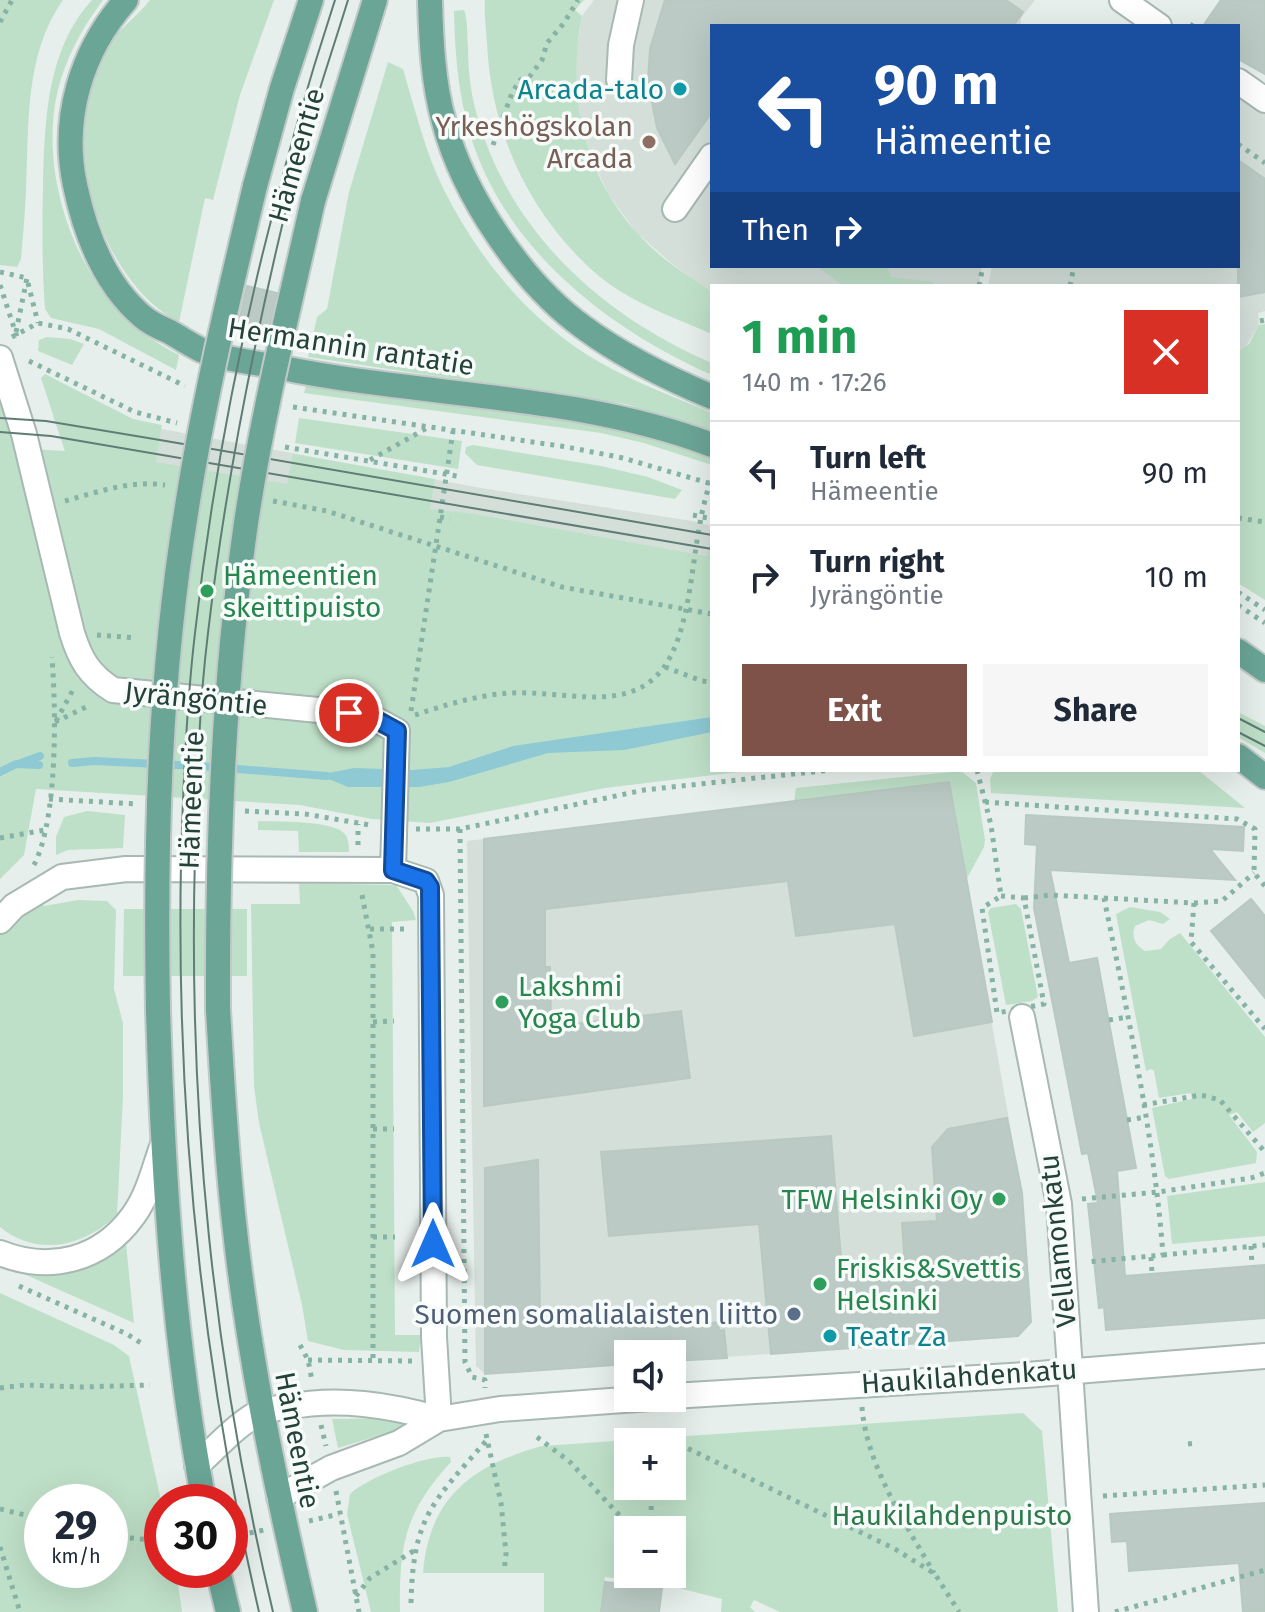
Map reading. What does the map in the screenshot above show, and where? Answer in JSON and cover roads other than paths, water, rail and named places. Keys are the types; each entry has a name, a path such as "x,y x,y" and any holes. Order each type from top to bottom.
{"main road":[{"name":"Hermannin rantatie","path":"126,0 97,42 80,76 70,138 73,174 93,245 121,293 144,318 204,351 332,378 588,412 649,424 710,444"},
{"name":"Hämeentie","path":"201,1484 184,1388 162,1147 158,807 171,631 185,516 205,399 255,186 311,0"},
{"name":"Hämeentie","path":"305,1612 284,1526 262,1411 234,1225 225,1138 218,1009 217,909 224,723 241,565 266,411 313,201 375,0"},
{"path":"430,0 435,76 443,119 473,195 491,223 528,273 581,327 674,381 710,396"},
{"path":"1240,652 1265,670"},
{"path":"1240,758 1265,777"},
{"path":"222,1588 228,1612"}],"street":[{"path":"619,80 621,45 631,0"},
{"path":"1122,0 1156,24"},
{"path":"1240,82 1265,100"},
{"path":"675,209 710,159"},
{"name":"Jyrängöntie","path":"0,358 24,434 72,633 89,670 113,690 349,713 375,719 397,731 393,870"},
{"path":"0,921 14,906 62,877 126,869 393,870 417,876 429,884 439,1419"},
{"name":"Vellamonkatu","path":"1022,1017 1059,1204 1086,1612"},
{"path":"0,1254 44,1263 64,1262 83,1257 103,1246 133,1216 162,1147"},
{"name":"Haukilahdenkatu","path":"686,1395 1265,1356"},
{"path":"197,1465 247,1420 262,1411 316,1401 395,1407 439,1419"},
{"path":"279,1497 333,1478 439,1419 500,1409 614,1401"}],"water":[{"path":"710,717 710,732 624,750 548,753 449,782 419,787 348,787 319,775 354,768 412,770 449,767 513,746"}],"waterway":[{"path":"21,763 40,756"},
{"path":"72,763 94,761 199,766 327,776"},
{"path":"0,772 16,764 39,765"}],"tram line":[{"path":"259,1612 222,1426 208,1333 188,1145 181,957 184,776 189,690 205,552 232,392 288,155 335,0"},
{"path":"273,1612 235,1424 209,1236 201,1141 194,951 199,743 215,578 252,359 295,172 348,0"},
{"path":"0,418 46,421 710,535"},
{"path":"0,432 51,436 710,549"},
{"path":"1240,719 1265,732"},
{"path":"1240,733 1265,746"}],"place":[{"name":"Arcada-talo","path":"680,89"},
{"name":"Yrkeshögskolan Arcada","path":"649,142"},
{"name":"Hämeentien skeittipuisto","path":"207,591"},
{"name":"Lakshmi Yoga Club","path":"502,1002"},
{"name":"TFW Helsinki Oy","path":"999,1199"},
{"name":"Friskis&Svettis Helsinki","path":"820,1284"},
{"name":"Suomen somalialaisten liitto","path":"794,1314"},
{"name":"Teatr Za","path":"830,1336"}],"park label":[{"name":"Haukilahdenpuisto","path":"952,1515"}]}
